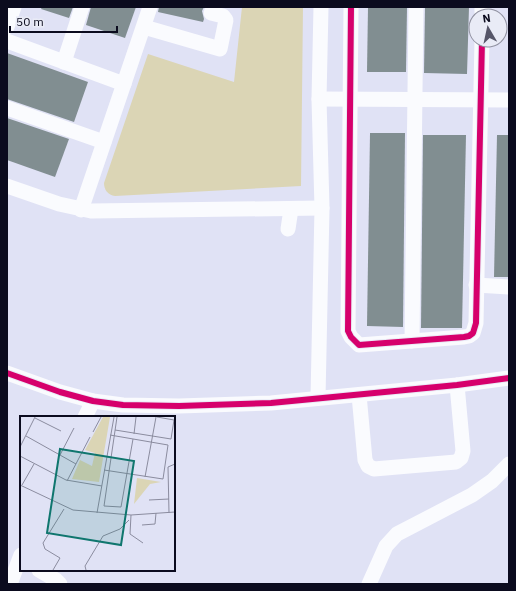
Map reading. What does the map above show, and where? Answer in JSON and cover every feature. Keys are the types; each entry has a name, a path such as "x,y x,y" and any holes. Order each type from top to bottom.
{"street":[{"path":"7,27 14,7"},
{"path":"64,62 82,7"},
{"path":"81,210 150,7"},
{"path":"318,398 322,208 319,99 321,7"},
{"path":"351,7 348,331 350,337 358,344 464,337 473,333 476,323 482,48"},
{"path":"412,341 416,7"},
{"path":"144,27 220,49 226,20 223,16 211,13"},
{"path":"7,41 124,84"},
{"path":"319,99 509,100"},
{"path":"7,108 104,142"},
{"path":"7,186 81,210 110,211 322,208"},
{"path":"288,229 291,209"},
{"path":"476,285 509,288"},
{"path":"7,373 60,392 93,401 123,405 179,406 271,403 457,385 509,378"},
{"path":"359,395 365,460 368,466 374,469 456,462 461,458 463,451 457,385"},
{"path":"86,416 93,401"},
{"path":"369,584 386,546 397,534 472,495 492,481 509,464"},
{"path":"10,584 20,560"},
{"path":"41,571 60,584"}],"shaded area":[{"path":"242,7 303,7 301,186 115,196 108,193 104,183 148,54 234,82"}],"building":[{"path":"42,7 73,7 69,18 41,9"},
{"path":"91,7 136,7 125,38 86,25"},
{"path":"159,7 204,7 202,11 204,19 203,22 158,12"},
{"path":"368,7 407,7 406,72 367,72"},
{"path":"425,7 469,7 467,74 424,73"},
{"path":"7,53 88,82 74,122 7,99"},
{"path":"7,118 69,139 55,177 7,160"},
{"path":"370,133 405,133 403,327 367,326"},
{"path":"423,135 466,135 462,328 421,328"},
{"path":"497,135 509,135 509,277 494,277"}],"cycle path":[{"path":"351,7 348,331 351,337 359,345 464,337 473,333 476,323 482,48"},
{"path":"7,373 60,392 93,401 123,405 179,406 271,403 457,385 509,378"}]}
